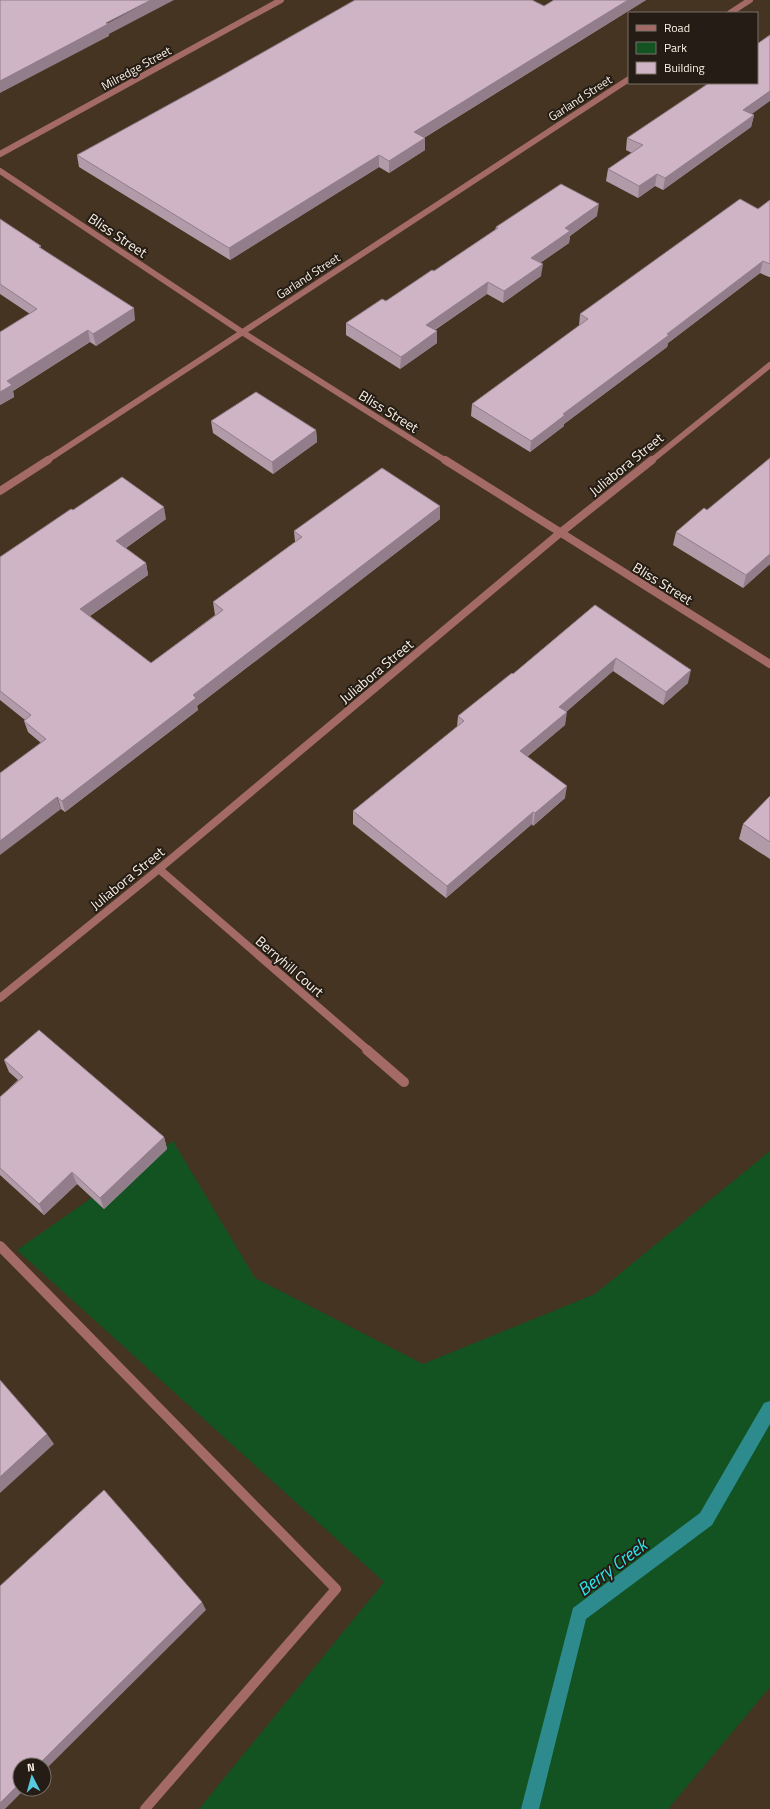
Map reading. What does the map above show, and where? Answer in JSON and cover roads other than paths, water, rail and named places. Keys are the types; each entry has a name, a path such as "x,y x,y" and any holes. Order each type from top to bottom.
{"street":[{"name":"Milredge Street","path":"0,154 281,0"},
{"path":"732,12 750,0"},
{"name":"Garland Street","path":"0,491 628,80"},
{"name":"Bliss Street","path":"0,171 242,332 770,664"},
{"name":"Juliabora Street","path":"0,998 159,870 560,533 770,365"},
{"name":"Berryhill Court","path":"159,870 404,1082"},
{"path":"0,1246 336,1589 145,1809"}],"waterway":[{"name":"Berry Creek","path":"530,1809 579,1614 706,1519 770,1409"}]}
